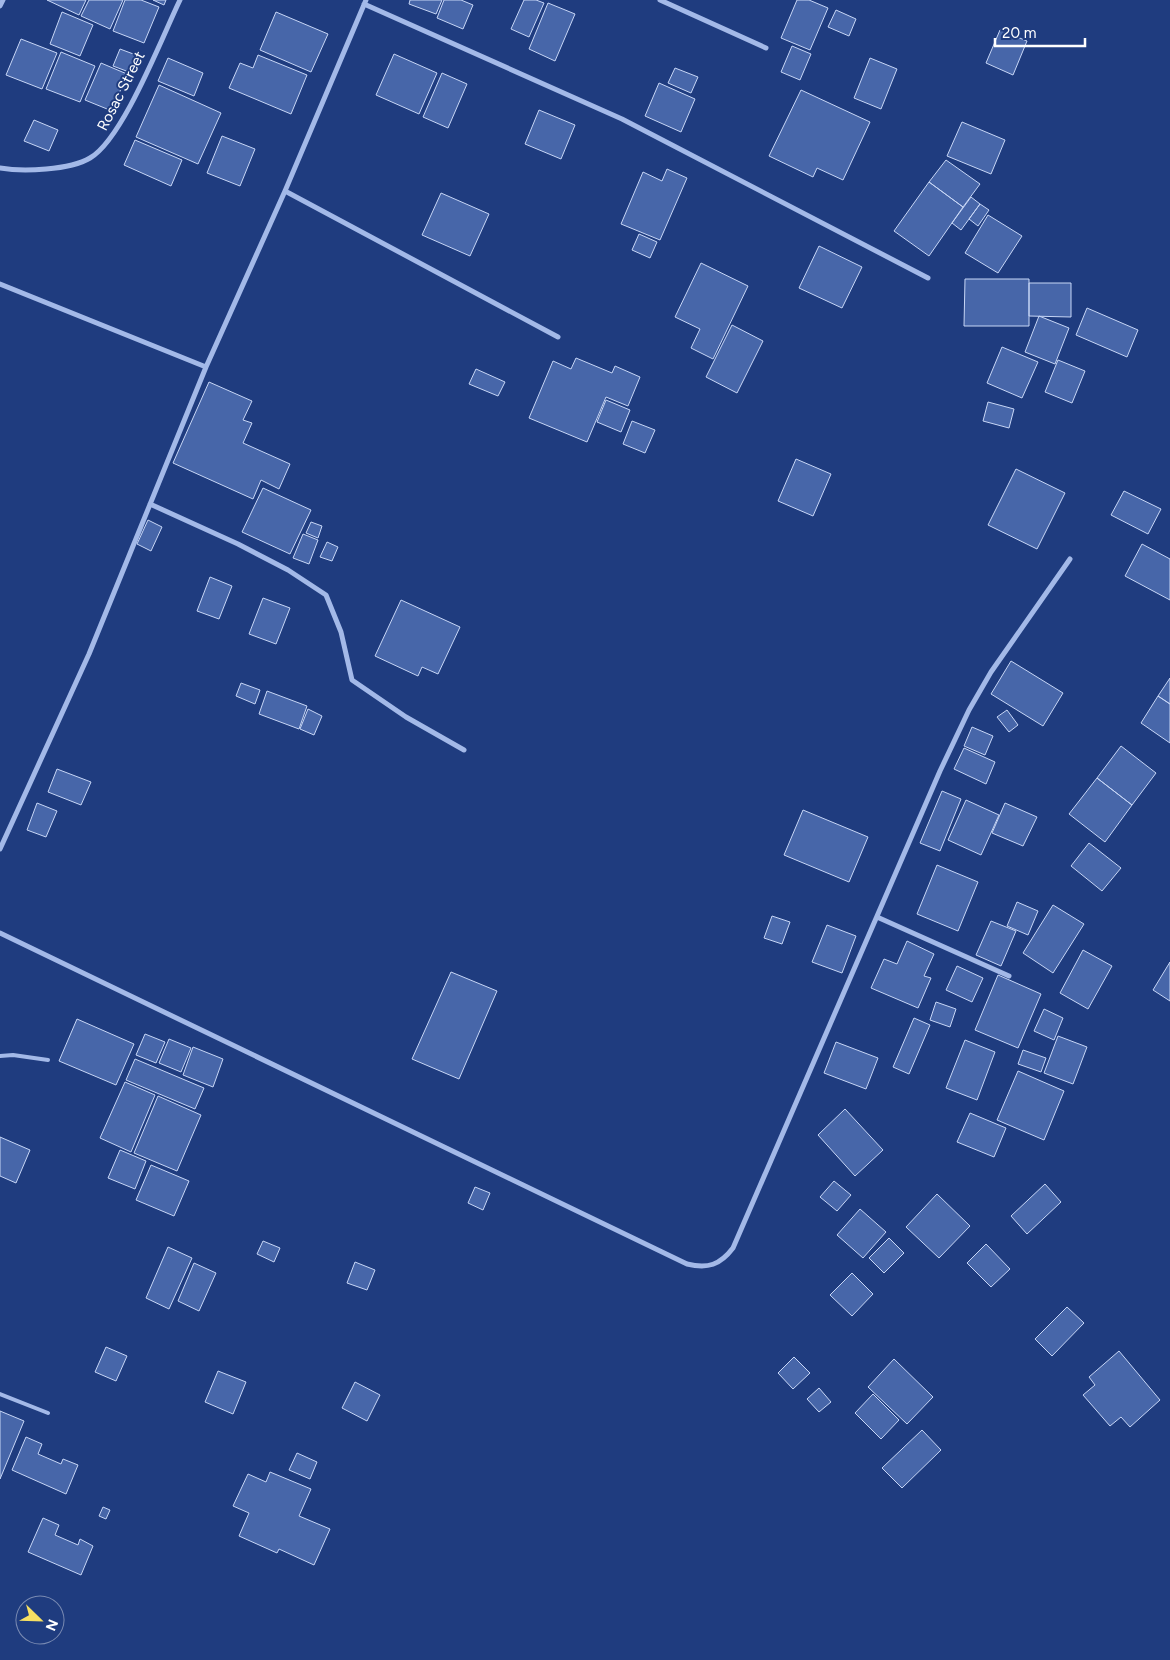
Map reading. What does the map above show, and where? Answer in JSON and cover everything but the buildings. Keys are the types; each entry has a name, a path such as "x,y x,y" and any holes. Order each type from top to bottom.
{"street":[{"path":"0,6 3,0"},
{"name":"Rosac Street","path":"0,168 51,168 89,159 101,150 124,118 180,0"},
{"path":"660,0 766,48"},
{"path":"0,849 89,654 206,366 285,191 365,2 622,119 928,278"},
{"path":"285,191 558,337"},
{"path":"0,284 206,366"},
{"path":"150,504 238,544 288,570 326,595 341,632 352,680 406,717 464,750"},
{"path":"0,933 687,1264 700,1267 713,1266 724,1260 733,1248 940,770 969,710 991,672 1070,559"},
{"path":"877,917 1008,976"}],"lane":[{"path":"0,1056 13,1055 48,1060"},
{"path":"0,1394 48,1413"}]}
